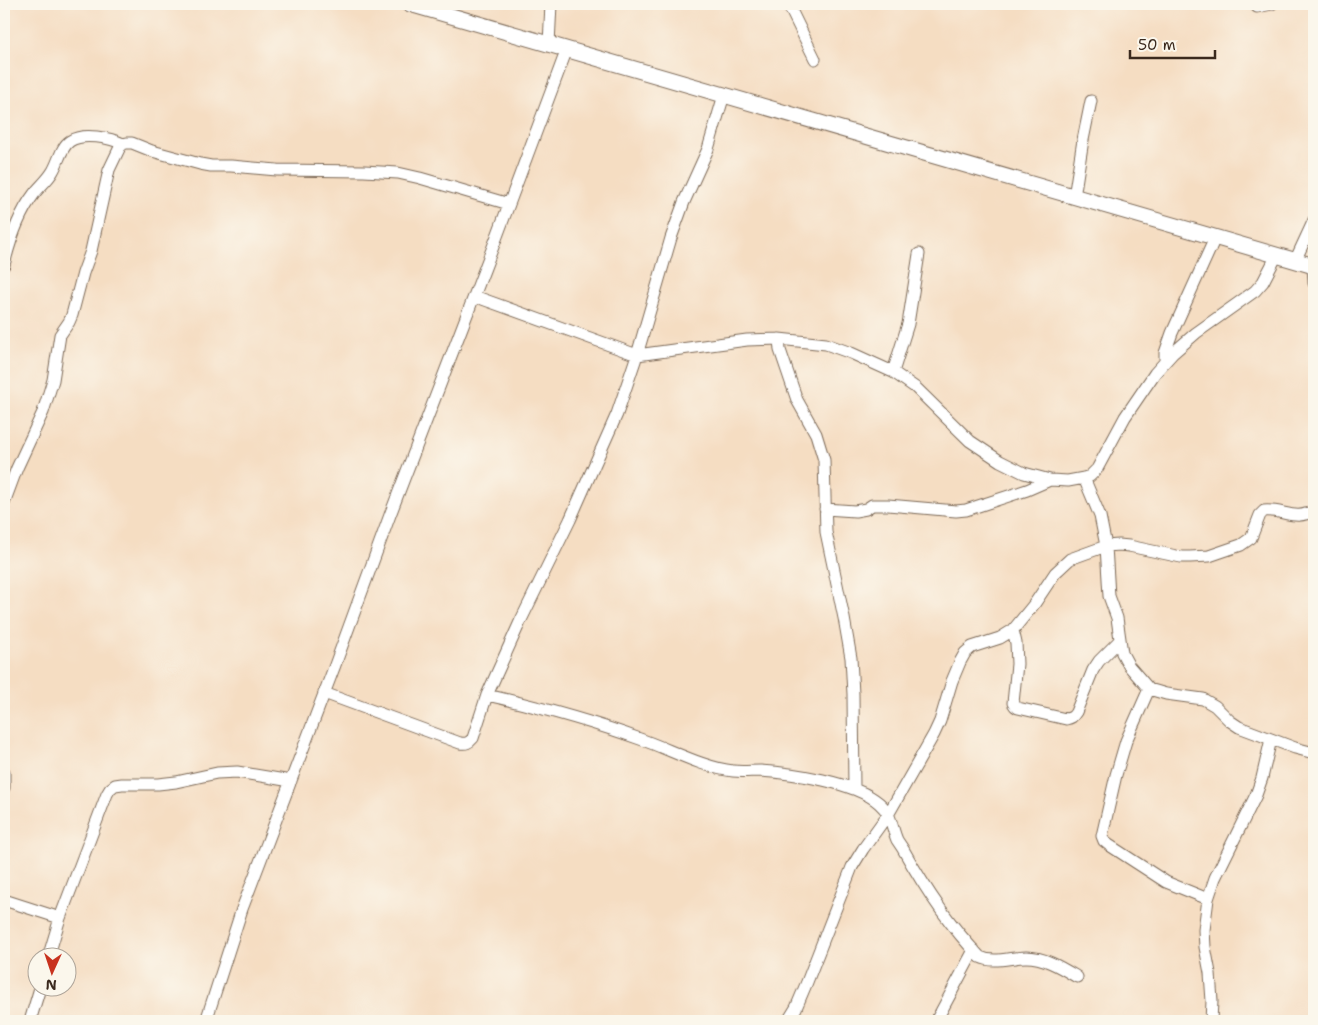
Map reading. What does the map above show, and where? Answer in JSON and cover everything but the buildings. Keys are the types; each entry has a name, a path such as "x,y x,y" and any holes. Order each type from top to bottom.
{"main road":[{"path":"410,4 1314,266"}],"street":[{"path":"549,44 551,4"},
{"path":"788,4 815,59"},
{"path":"1257,7 1272,4"},
{"path":"206,1021 242,909 567,49"},
{"path":"324,693 460,743 465,744 473,738 488,695 520,622 570,520 617,414 637,355 671,238 684,202 708,149 724,95"},
{"path":"1074,197 1091,101"},
{"path":"4,265 16,225 24,208 53,171 70,140 79,137 92,137 115,140 123,144"},
{"path":"4,503 17,468 43,412 53,380 60,336 72,315 91,251 109,170 123,144 127,142 132,143 159,153 211,166 277,170 398,173 509,204"},
{"path":"1294,261 1314,220"},
{"path":"1165,362 1165,353 1169,340 1215,238"},
{"path":"893,372 908,324 919,254"},
{"path":"474,296 637,355 747,340 779,339 826,344 893,372 916,388 970,441 992,456 1024,473 1050,480 1068,481 1090,476 1097,468 1125,417 1155,373 1173,353 1196,333 1255,291 1264,282 1277,256"},
{"path":"1314,266 1314,283"},
{"path":"779,339 780,350 797,400 816,434 824,460 826,532 851,658 854,789"},
{"path":"1084,478 1100,516 1106,546 1109,596 1116,618 1122,653 1129,666 1149,689 1210,702 1230,722 1239,727 1314,753"},
{"path":"825,509 855,511 872,506 888,505 956,511 966,510 1027,490 1050,480"},
{"path":"788,1021 800,999 852,867 888,813 934,734 940,721 952,681 965,653 972,647 1000,638 1013,630 1035,603 1055,573 1070,559 1106,546 1119,545 1181,557 1210,556 1241,545 1251,538 1260,515 1264,511 1272,510 1297,516 1314,510"},
{"path":"1013,630 1017,664 1013,703 1018,708 1066,718 1074,716 1093,670 1120,641"},
{"path":"1149,689 1126,741 1102,836 1108,845 1166,882 1208,899"},
{"path":"488,695 581,719 715,767 735,771 760,771 798,775 854,789 872,798 888,813 897,839 916,872 938,906 980,957 994,961 1029,957 1062,967 1077,977"},
{"path":"1211,1021 1210,973 1204,930 1208,899 1215,878 1256,795 1271,739"},
{"path":"51,948 60,918 110,788 122,784 158,784 217,773 238,772 291,781"},
{"path":"4,773 4,788"},
{"path":"4,900 60,918"},
{"path":"936,1021 974,950"},
{"path":"30,1021 37,998"}]}
